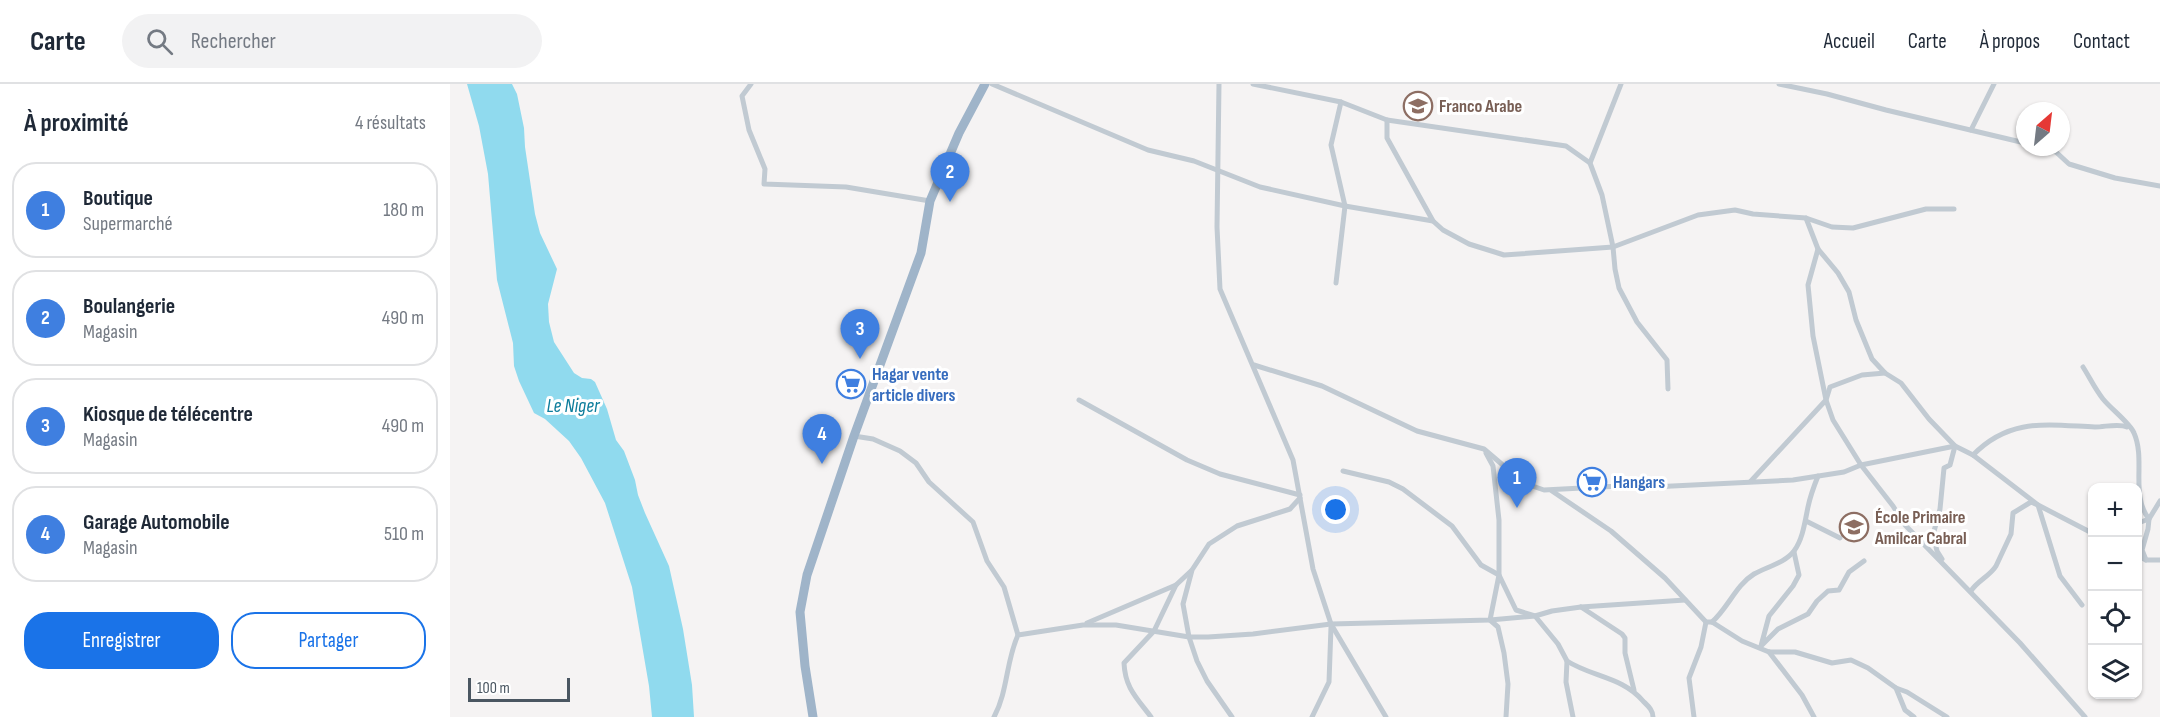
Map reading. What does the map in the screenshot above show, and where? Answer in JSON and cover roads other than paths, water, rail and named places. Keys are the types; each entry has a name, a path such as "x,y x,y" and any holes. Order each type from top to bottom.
{"highway":[{"path":"813,717 804,666 800,612 807,575 854,436 921,253 930,201 959,133 985,84"}],"street":[{"path":"751,84 742,96 749,130 765,169 764,184 846,187 930,201"},
{"path":"992,84 1148,150 1194,161 1260,187 1345,206 1433,221"},
{"path":"1219,84 1217,227 1220,289 1293,460 1313,569 1331,624 1386,717"},
{"path":"1253,84 1341,102 1387,120 1566,146 1590,163 1602,195 1619,288 1637,322 1667,360 1668,389"},
{"path":"1590,163 1621,84"},
{"path":"1779,84 2016,141"},
{"path":"1971,130 1994,84"},
{"path":"1336,283 1345,206 1331,146 1341,102"},
{"path":"1387,120 1387,138 1433,221 1443,230 1469,244 1504,255 1613,247 1698,215 1735,210 1753,214 1806,218 1832,227 1853,228 1926,209 1954,209"},
{"path":"2060,156 2069,164 2115,178 2160,186"},
{"path":"1806,218 1818,249 1838,273 1849,292 1856,320 1872,359 1885,373 1901,383 1929,419 1955,446 1973,455 2038,505 2060,576 2082,605"},
{"path":"1818,249 1808,285 1813,336 1826,399 1833,420 1861,465 1905,525 1971,591 2085,717"},
{"path":"1254,365 1322,386 1418,431 1484,449 1524,483 1551,490 1793,480 1844,472 1861,465 1955,446"},
{"path":"2083,367 2102,398 2134,431 2140,461 2139,483"},
{"path":"1751,481 1826,399 1830,387 1862,375 1885,373"},
{"path":"1079,400 1187,460 1220,474 1300,496"},
{"path":"1973,455 1996,438 2025,425 2108,427 2124,425 2134,431"},
{"path":"854,436 873,439 900,451 916,463 929,482 973,522 987,561 1004,587 1018,635 1013,647 1002,702 994,717"},
{"path":"1948,567 1937,551 1933,535 1940,508 1944,468 1950,465 1955,446"},
{"path":"1484,449 1493,466 1498,520 1498,575 1490,620"},
{"path":"1343,471 1389,482 1403,489 1452,526 1481,566 1498,575 1516,610 1535,616 1558,644 1567,661 1634,690 1653,712 1653,717"},
{"path":"1761,645 1768,616 1793,586 1799,575 1794,552 1806,521 1818,476"},
{"path":"1551,490 1611,531 1665,578 1709,622 1742,641 1769,652 1795,652 1832,663 1851,660 1868,668 1896,688 1907,692 1947,717"},
{"path":"1083,625 1176,585 1192,570 1209,544 1237,526 1290,509 1300,496"},
{"path":"2146,560 2142,550 2149,519 2160,501"},
{"path":"1971,591 1976,583 1993,571 1996,566 2011,534 2013,513 2031,502 2088,531"},
{"path":"2142,506 2149,519 2142,522"},
{"path":"1806,521 1840,538"},
{"path":"1694,717 1689,678 1709,622 1721,615 1738,588 1752,575 1770,568 1794,552"},
{"path":"2142,558 2160,560"},
{"path":"1761,645 1778,629 1808,614 1828,591 1839,590 1850,572 1864,561"},
{"path":"1192,570 1183,603 1189,637 1207,681 1232,717"},
{"path":"1151,717 1132,695 1124,672 1124,663 1154,631 1176,585"},
{"path":"1018,635 1083,625 1116,625 1189,637 1253,634 1331,624 1490,620 1535,616 1552,611 1581,608 1685,600"},
{"path":"1581,608 1626,638 1625,653 1634,690"},
{"path":"1490,620 1498,627 1504,653 1508,684 1506,717"},
{"path":"1312,717 1329,682 1331,624"},
{"path":"1761,645 1802,695 1814,717"},
{"path":"1567,661 1566,682 1573,717"},
{"path":"1896,688 1905,710 1914,717"},
{"path":"1143,717 1147,711"}],"water":[{"name":"Le Niger","path":"467,84 512,84 517,94 524,128 535,214 540,233 557,269 548,304 549,322 554,342 574,373 595,382 607,409 616,440 624,451 645,513 669,566 683,629 692,685 694,717 652,717 632,587 605,503 581,458 569,441 545,419 534,413 519,381 514,366 513,343 497,280 488,174 479,126"}],"place":[{"name":"Franco Arabe","path":"1418,106"},
{"name":"Boulangerie","path":"950,202"},
{"name":"Kiosque de télécentre","path":"860,359"},
{"name":"Hagar vente article divers","path":"851,384"},
{"name":"Garage Automobile","path":"822,464"},
{"name":"Hangars","path":"1592,482"},
{"name":"Boutique","path":"1517,508"},
{"name":"École Primaire Amilcar Cabral","path":"1854,527"}]}
